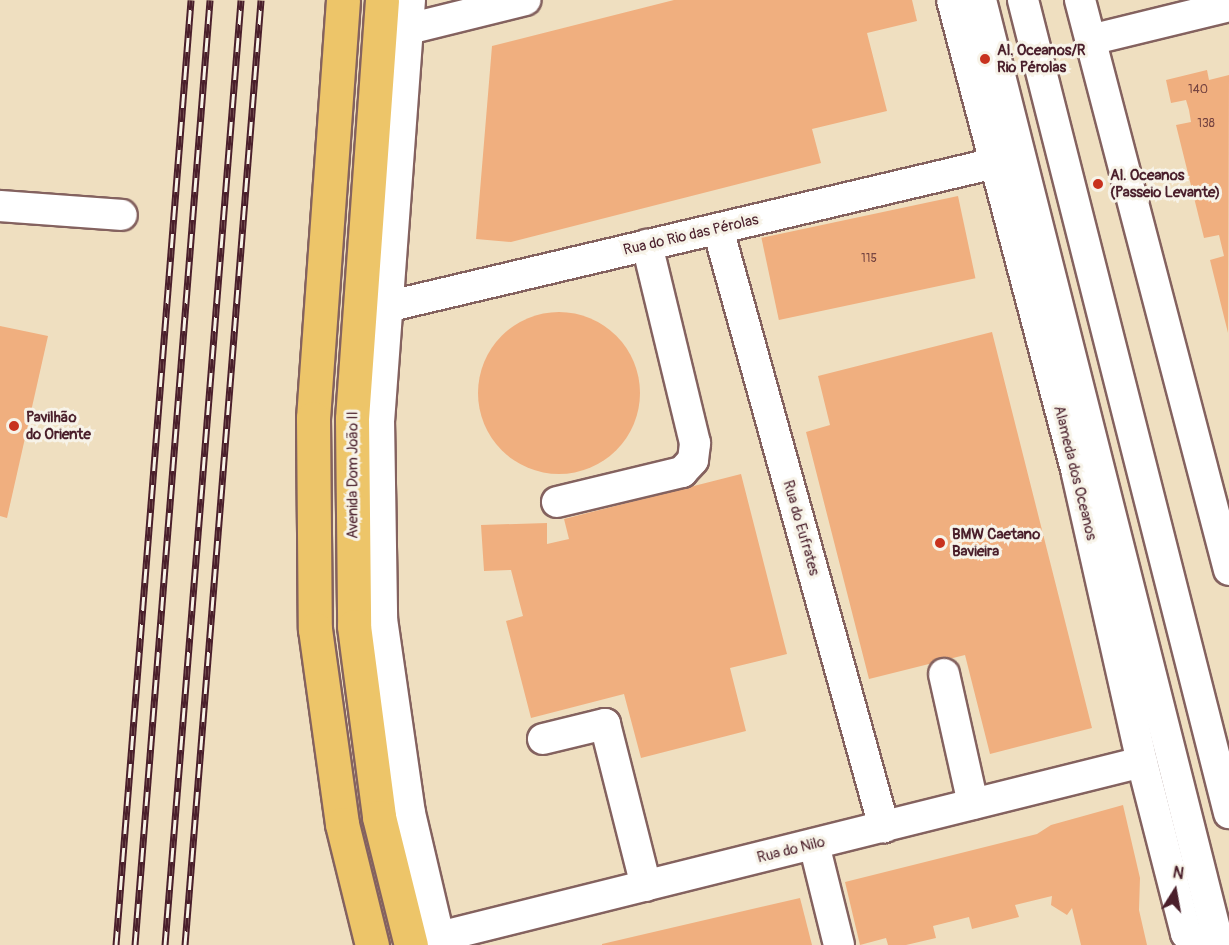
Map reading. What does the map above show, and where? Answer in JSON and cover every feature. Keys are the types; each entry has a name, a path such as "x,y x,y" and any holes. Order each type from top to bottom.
{"main road":[{"path":"343,0 313,418 315,629 342,824 372,945"},
{"name":"Avenida Dom João II","path":"382,0 352,419 354,626 380,817 431,942"}],"street":[{"path":"431,942 382,619 379,419 409,14 525,0"},
{"name":"Alameda dos Oceanos","path":"952,0 1077,474 1142,762 1186,933 1196,945"},
{"name":"Alameda dos Oceanos","path":"981,0 1219,945"},
{"path":"1023,0 1229,813"},
{"path":"1080,0 1229,570"},
{"path":"1090,40 1229,6"},
{"name":"Rua do Rio das Pérolas","path":"386,307 995,163"},
{"path":"0,206 122,214"},
{"name":"Rua do Eufrates","path":"718,229 884,827"},
{"path":"557,502 682,472 693,460 695,443 647,245"},
{"path":"1207,483 1219,499 1229,506"},
{"path":"944,674 973,804"},
{"path":"543,740 605,724 646,886"},
{"name":"Rua do Nilo","path":"431,942 1142,762"},
{"path":"814,844 839,945"}],"building":[{"path":"674,0 912,0 917,21 867,33 887,111 812,129 821,163 511,242 476,239 492,46"},
{"path":"1207,70 1209,80 1229,75 1228,333 1210,260 1224,256 1219,235 1204,238 1176,125 1191,122 1189,110 1186,100 1171,103 1166,80"},
{"path":"958,196 975,278 779,320 761,238"},
{"path":"559,312 590,318 616,336 634,362 640,393 634,424 616,450 590,468 559,474 528,468 502,450 484,424 478,393 484,362 502,336 528,318"},
{"name":"Pavilhão do Oriente","path":"0,326 48,336 7,518 0,516"},
{"name":"BMW Caetano Bavieira","path":"992,332 1092,728 990,754 965,655 869,679 806,432 830,425 818,376"},
{"path":"741,474 787,654 730,668 746,731 641,758 624,694 531,718 506,621 523,616 511,570 484,571 481,525 547,523 547,544 569,539 564,519"},
{"path":"1123,805 1140,878 1139,910 1147,945 1081,945 1072,908 1067,915 1051,905 1052,896 1015,905 1019,917 972,929 969,917 933,926 936,938 906,945 888,945 886,938 860,945 845,882 1037,834 1051,825"},
{"path":"800,898 812,945 602,945 602,944"}],"railway":[{"path":"116,945 191,0"},
{"path":"135,945 210,0"},
{"path":"165,945 241,0"},
{"path":"185,945 261,0"}],"place":[{"name":"Al. Oceanos/R Rio Pérolas","path":"985,59"},
{"name":"Al. Oceanos (Passeio Levante)","path":"1098,184"},
{"name":"Pavilhão do Oriente","path":"14,426"},
{"name":"BMW Caetano Bavieira","path":"940,543"}]}
